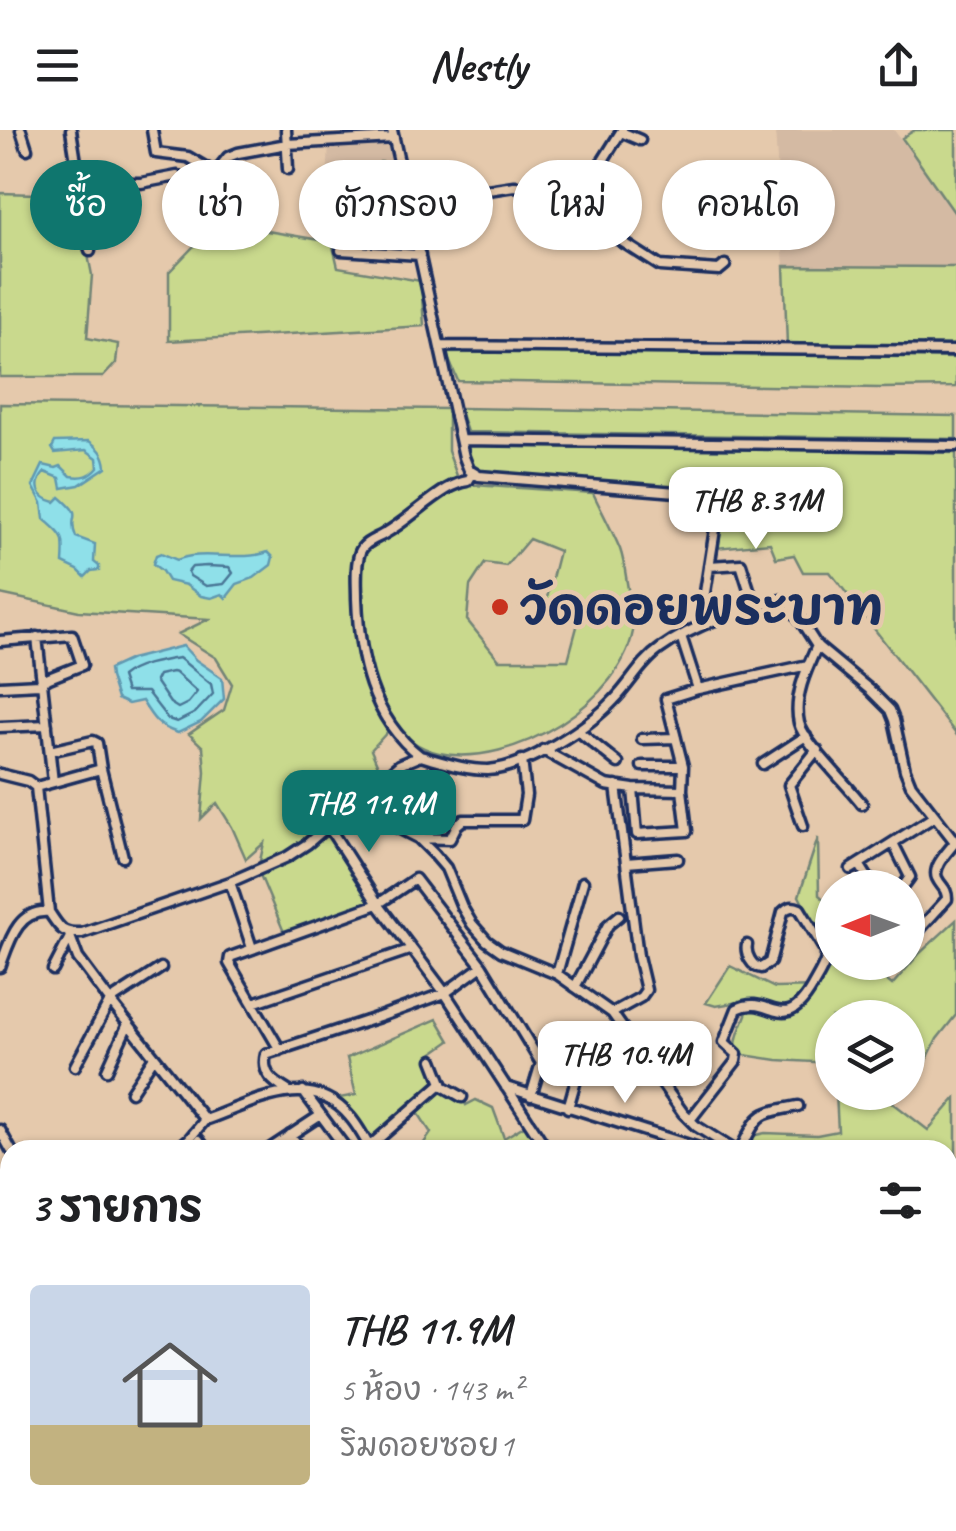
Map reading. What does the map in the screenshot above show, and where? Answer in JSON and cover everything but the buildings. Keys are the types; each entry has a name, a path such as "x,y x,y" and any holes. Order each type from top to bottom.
{"street":[{"path":"22,130 27,149"},
{"path":"71,130 76,160"},
{"path":"152,130 156,152 188,157 215,173 238,152 393,134 399,160"},
{"path":"286,130 288,169"},
{"path":"606,160 622,131 640,140"},
{"path":"341,250 420,255"},
{"path":"419,250 467,465 473,473 714,494 718,504 700,624"},
{"path":"635,250 660,266 719,270 725,266"},
{"path":"440,346 956,352"},
{"path":"461,440 956,446"},
{"path":"473,473 471,479 443,491 404,522 365,544 359,555 357,603 362,656 392,730 404,744 420,756 477,770 494,770 522,760 600,716 648,658 700,624 788,600 817,646 890,710 905,770 956,842 936,870 947,899 925,923"},
{"path":"709,566 741,564 755,608"},
{"path":"0,640 72,635 82,665 34,686 0,686"},
{"path":"681,636 698,688"},
{"path":"37,637 53,782"},
{"path":"817,646 808,665 799,722 862,804"},
{"path":"632,790 637,834 686,830 683,766 666,698 808,665"},
{"path":"0,727 47,725"},
{"path":"578,731 618,764"},
{"path":"763,764 806,736"},
{"path":"642,739 676,738"},
{"path":"50,751 96,742 123,857"},
{"path":"543,750 606,785 632,790 682,790"},
{"path":"803,826 790,785 817,750"},
{"path":"70,935 135,916 287,858 399,765 420,756"},
{"path":"418,838 450,839 463,820 522,820 526,795 522,760"},
{"path":"642,766 683,766"},
{"path":"36,787 100,769"},
{"path":"0,774 28,780 36,787 49,912 60,929 70,935 78,958 110,1001 205,1120"},
{"path":"612,1013 642,997 646,990 616,786"},
{"path":"357,801 369,813 418,838 446,868 462,907 488,941 501,951 557,974 612,1013 690,1120 721,1140"},
{"path":"858,870 855,867 936,816"},
{"path":"328,826 378,904 445,993 541,1140"},
{"path":"893,843 906,870"},
{"path":"626,863 678,859"},
{"path":"280,1050 229,962 230,957 378,904 415,879 482,966 540,1063 578,1073 568,1108"},
{"path":"230,882 252,948"},
{"path":"557,974 583,882"},
{"path":"690,1120 736,1061 737,1054 724,1042 737,1009 746,1006 792,1012 804,1001 825,964 826,952 800,908 794,906 783,912 766,966 757,968 746,952 747,945"},
{"path":"0,968 22,919 40,911 49,912"},
{"path":"575,987 608,925 619,916"},
{"path":"0,935 10,941"},
{"path":"53,970 70,935"},
{"path":"253,1003 412,949"},
{"path":"288,1090 268,1075 263,1064 266,1054 445,993 482,966"},
{"path":"76,1066 110,1001 161,968"},
{"path":"107,1070 128,1024"},
{"path":"131,1092 154,1057"},
{"path":"379,1140 441,1084 433,1060"},
{"path":"532,1096 540,1063"},
{"path":"441,1084 462,1097"},
{"path":"506,1088 672,1140"},
{"path":"189,1140 205,1120 288,1090 310,1091 332,1100 350,1116 365,1140"},
{"path":"303,1091 340,1140"},
{"path":"744,1140 762,1114 798,1106"},
{"path":"282,1140 321,1115"},
{"path":"290,1134 294,1140"}],"shaded area":[{"path":"775,130 894,130 956,215 956,267 784,266 783,250 835,250 835,160 777,160"},
{"path":"389,140 395,143 399,160 328,160 329,143"}],"green space":[{"path":"915,130 956,130 956,215 902,138"},
{"path":"0,193 30,194 30,250 87,250 92,275 87,338 118,344 116,363 103,377 0,377"},
{"path":"279,233 299,236 299,250 334,250 338,267 421,281 424,326 169,341 169,272 190,250 279,250"},
{"path":"784,266 956,267 956,346 787,345"},
{"path":"446,353 956,358 956,387 458,381"},
{"path":"0,404 448,409 448,451 460,484 593,493 622,554 634,625 626,653 610,679 588,703 530,740 468,755 439,753 417,745 388,721 390,729 371,750 383,778 329,826 378,904 286,937 258,870 264,843 246,859 217,803 201,819 203,747 189,734 224,710 232,684 216,658 178,634 209,619 79,611 0,594","holes":["529,539 559,551 546,602 578,623 568,660 499,660 467,620 470,586 485,563 506,566"]},
{"path":"459,408 956,416 956,439 467,432"},
{"path":"461,440 723,443 725,448 956,453 956,734 830,572 803,572 794,555 776,558 770,543 716,548 716,494 473,473"},
{"path":"818,838 815,927 799,896"},
{"path":"956,920 956,1015 925,1063 925,1000 815,1000 815,1062 737,1054 737,1040 750,1000 716,1006 706,1003 730,966 775,988 818,987 821,980 886,980 892,985 896,980 925,980 925,948"},
{"path":"437,1019 450,1041 430,1055 440,1081 373,1140 339,1098 356,1095 347,1058"},
{"path":"441,1085 462,1097 466,1105 476,1100 493,1108 504,1138 529,1123 541,1140 426,1140 431,1133 415,1108"},
{"path":"956,1098 956,1140 750,1140 765,1133 817,1135 838,1131 837,1110 902,1110 928,1130"}],"water":[{"path":"89,441 101,452 106,467 79,485 62,488 60,478 45,472 38,486 45,497 55,502 60,497 72,510 76,537 95,544 94,562 99,570 85,577 63,563 62,537 44,519 42,503 33,486 43,465 61,466 71,476 92,472 98,467 97,458 86,450 55,453 52,448 55,442"},
{"path":"268,552 273,557 271,565 254,578 237,584 226,598 222,594 201,596 186,585 168,581 153,564 161,553 177,560"},
{"path":"183,646 222,678 224,699 201,722 178,733 157,722 142,701 128,704 117,699 109,669 131,659"}],"place":[{"name":"วัดดอยพระบาท","path":"500,607"}]}
